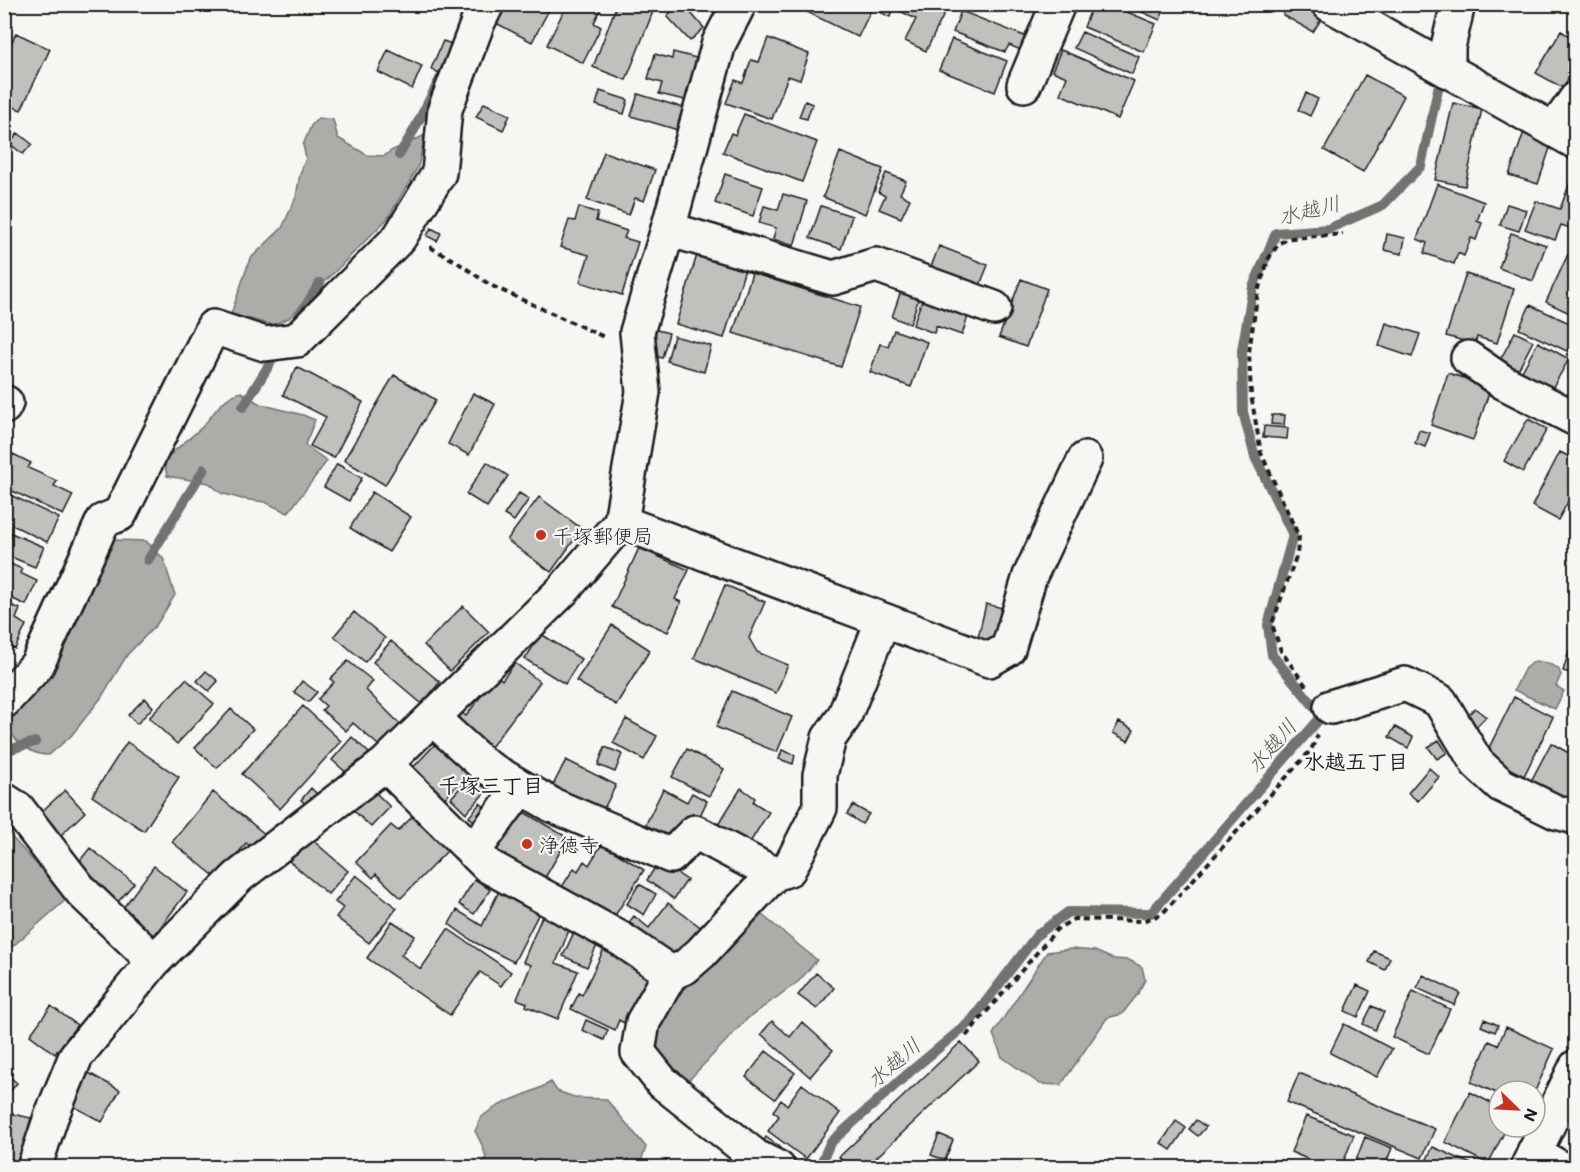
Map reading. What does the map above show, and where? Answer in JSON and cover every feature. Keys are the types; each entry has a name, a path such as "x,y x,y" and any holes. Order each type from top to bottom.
{"street":[{"path":"4,701 37,665 103,521 120,514 213,327 265,344 297,340 399,238 439,173 445,109 487,4"},
{"path":"34,1167 76,1056 153,961 238,877 385,764 563,590 621,522 642,392 637,332 719,44 740,4"},
{"path":"1024,85 1058,4"},
{"path":"1329,4 1565,136 1575,99"},
{"path":"1448,71 1448,47 1458,4"},
{"path":"668,229 833,278 876,265 994,308"},
{"path":"1468,358 1503,382 1575,419"},
{"path":"621,522 989,660 1008,649 1030,576 1085,459"},
{"path":"778,1167 756,1157 662,1082 638,1052 643,1022 671,973 685,968 701,953 774,874 789,869 820,808 820,775 829,738 844,717 883,620"},
{"path":"1331,707 1405,684 1440,701 1477,763 1501,785 1556,812 1575,817"},
{"path":"432,718 485,766 552,805 671,856 695,832 774,874"},
{"path":"385,764 488,867 621,939 671,973"},
{"path":"474,852 521,787"},
{"path":"4,800 18,809 82,892 153,961"},
{"path":"1540,1162 1575,1067"}],"path":[{"path":"403,232 457,262 490,285 598,336 638,344"},
{"path":"966,1036 1057,929 1074,919 1143,921 1162,914 1311,750 1331,707 1315,697 1281,651 1272,624 1297,554 1299,537 1261,453 1251,395 1249,352 1258,291 1269,258 1279,243 1292,238 1343,234"}],"shaded area":[{"path":"318,118 333,120 338,138 367,155 384,156 425,135 418,167 388,218 289,318 272,325 231,314 250,259 282,228 296,197 300,174 306,158 303,145 311,126"},
{"path":"241,392 260,404 315,420 305,445 327,461 288,513 265,502 221,493 209,483 167,476 164,461 203,426 224,401"},
{"path":"114,540 146,541 163,558 175,595 157,624 127,655 101,698 71,736 49,755 36,753 15,739 7,728 15,709 45,682 88,597 101,562"},
{"path":"1535,661 1558,668 1561,675 1556,686 1564,691 1555,709 1514,690 1525,668"},
{"path":"4,829 68,898 5,953 4,953"},
{"path":"761,914 817,960 799,981 747,1019 687,1082 655,1056 652,1038 658,1014"},
{"path":"1071,949 1095,951 1113,959 1129,960 1142,967 1145,980 1122,1014 1107,1018 1061,1085 1040,1084 1002,1057 993,1034 1047,952"},
{"path":"551,1082 557,1091 577,1098 606,1099 646,1147 639,1167 480,1167 486,1157 475,1131 481,1118 496,1107"}],"building":[{"path":"503,4 552,4 532,42 494,22"},
{"path":"567,4 603,4 594,23 601,27 583,63 547,45"},
{"path":"617,4 656,4 626,80 593,67"},
{"path":"679,4 683,4 704,28 690,41 667,16"},
{"path":"806,4 939,4 947,8 926,51 905,41 916,19 894,8 890,17 872,8 858,37 803,10"},
{"path":"1093,4 1108,4 1156,24 1144,52 1084,27"},
{"path":"1124,4 1166,4 1160,20"},
{"path":"1289,4 1298,4 1322,18 1313,32 1283,15"},
{"path":"961,11 1027,37 1021,50 1009,45 1005,52 953,32"},
{"path":"1561,31 1576,40 1576,66 1563,88 1536,73"},
{"path":"1082,32 1139,57 1132,74 1074,48"},
{"path":"16,33 50,49 21,110 4,103 4,59"},
{"path":"768,38 809,54 800,80 788,76 772,119 726,103 735,80 743,83 751,60 759,62"},
{"path":"952,39 1007,61 995,92 939,70"},
{"path":"443,41 452,44 439,73 431,69"},
{"path":"388,50 422,66 412,89 378,72"},
{"path":"1061,50 1134,81 1118,119 1060,94 1067,77 1052,71"},
{"path":"673,52 700,59 689,101 659,94 662,83 648,79 655,54 672,59"},
{"path":"1365,75 1404,96 1363,172 1324,150"},
{"path":"600,91 628,100 624,114 596,105"},
{"path":"1306,93 1318,99 1310,116 1298,110"},
{"path":"638,94 684,108 678,130 631,116"},
{"path":"805,101 812,104 807,119 799,117"},
{"path":"484,103 510,115 503,130 476,117"},
{"path":"1453,103 1482,109 1465,186 1435,180"},
{"path":"744,114 817,142 802,182 723,152 731,133 735,135"},
{"path":"1524,132 1552,142 1538,184 1509,175"},
{"path":"18,133 32,144 23,154 10,144"},
{"path":"604,152 655,170 644,201 635,198 629,215 587,200"},
{"path":"840,152 883,169 865,214 823,197"},
{"path":"886,173 906,181 900,194 910,199 901,218 879,209 885,196 878,192"},
{"path":"725,174 763,187 753,216 715,203"},
{"path":"1572,177 1576,179 1576,230 1561,225 1555,240 1525,229 1536,201 1560,209"},
{"path":"1437,184 1484,202 1477,221 1482,223 1476,240 1471,238 1464,256 1458,253 1454,264 1424,253 1427,243 1417,239"},
{"path":"783,194 807,201 794,246 773,239 776,228 759,223 764,206 778,210"},
{"path":"1507,204 1526,210 1519,231 1500,225"},
{"path":"821,206 852,216 841,249 810,238"},
{"path":"579,207 598,213 596,221 627,231 624,238 638,242 622,295 580,282 589,255 560,247 569,220 575,221"},
{"path":"431,228 441,233 437,241 427,236"},
{"path":"1511,233 1546,245 1533,281 1499,268"},
{"path":"1387,234 1405,238 1402,254 1384,250"},
{"path":"939,246 988,265 978,290 929,272"},
{"path":"1570,250 1576,252 1576,316 1546,302"},
{"path":"697,255 745,269 724,338 676,324"},
{"path":"752,273 860,307 841,367 733,333"},
{"path":"1466,274 1514,289 1497,343 1477,337 1475,344 1446,336"},
{"path":"1021,279 1047,289 1026,347 999,337"},
{"path":"902,288 920,295 910,324 892,317"},
{"path":"923,297 969,313 962,335 936,326 934,333 913,325"},
{"path":"1530,305 1576,326 1576,332 1567,351 1519,329"},
{"path":"1386,323 1420,334 1412,357 1379,346"},
{"path":"653,329 669,333 662,358 646,354"},
{"path":"894,330 927,342 911,387 870,372 880,344 888,346"},
{"path":"1515,332 1533,341 1516,374 1498,364"},
{"path":"674,336 711,346 704,372 667,361"},
{"path":"1538,342 1569,359 1550,392 1520,375"},
{"path":"297,367 363,402 334,458 310,446 326,417 283,395"},
{"path":"1448,373 1491,387 1473,440 1431,425"},
{"path":"394,375 436,400 385,485 344,460"},
{"path":"473,393 495,404 469,455 448,444"},
{"path":"1272,415 1285,415 1284,425 1271,424"},
{"path":"1528,419 1547,429 1523,472 1504,461"},
{"path":"1264,426 1288,428 1287,439 1263,437"},
{"path":"1419,430 1430,433 1425,447 1415,443"},
{"path":"1560,452 1576,460 1576,487 1558,520 1532,506"},
{"path":"13,454 31,463 28,468 57,481 54,486 73,495 63,515 4,487 4,472"},
{"path":"487,462 508,476 487,507 466,494"},
{"path":"337,464 362,478 349,501 324,487"},
{"path":"4,492 59,518 47,542 4,521"},
{"path":"372,492 411,517 389,552 350,528"},
{"path":"519,493 529,499 514,521 504,515"},
{"path":"539,497 582,529 551,572 507,540"},
{"path":"4,530 44,547 35,567 4,554"},
{"path":"639,548 689,570 675,599 681,602 668,632 612,607"},
{"path":"4,561 22,569 20,573 37,581 26,605 4,595"},
{"path":"725,585 765,602 749,638 757,652 788,665 776,693 694,658"},
{"path":"4,602 20,609 16,619 26,625 15,649 4,644"},
{"path":"986,604 1007,609 998,643 978,638"},
{"path":"463,606 489,632 450,671 424,645"},
{"path":"354,612 385,638 365,662 334,636"},
{"path":"612,625 650,650 616,705 576,681"},
{"path":"541,634 581,659 565,684 525,659"},
{"path":"391,641 440,682 422,704 373,662"},
{"path":"1569,651 1576,652 1574,674 1563,671"},
{"path":"348,661 373,681 366,690 405,729 385,751 353,723 346,731 322,710 326,706 318,699 334,682 330,679"},
{"path":"515,663 540,682 485,755 442,722 453,706 466,716 481,696 470,688 493,673 502,680"},
{"path":"206,671 218,681 209,691 197,681"},
{"path":"186,679 214,704 177,744 149,718"},
{"path":"302,681 317,692 308,702 294,692"},
{"path":"732,691 792,717 777,752 716,727"},
{"path":"1514,697 1553,717 1524,776 1485,756"},
{"path":"145,698 153,707 137,724 128,715"},
{"path":"303,706 341,741 280,809 242,774"},
{"path":"1475,708 1486,717 1468,735 1458,726"},
{"path":"231,709 253,729 217,768 195,748"},
{"path":"626,719 657,736 644,760 613,743"},
{"path":"1119,722 1134,730 1128,741 1113,733"},
{"path":"1395,727 1413,737 1408,748 1389,737"},
{"path":"352,737 369,753 349,775 332,760"},
{"path":"441,738 473,769 438,805 406,775"},
{"path":"1439,740 1447,753 1437,759 1428,747"},
{"path":"127,742 179,777 144,831 92,796"},
{"path":"1551,743 1576,757 1576,807 1530,783"},
{"path":"605,747 622,754 615,772 598,765"},
{"path":"687,749 724,769 709,796 672,777"},
{"path":"782,750 795,755 793,764 779,759"},
{"path":"566,760 616,785 598,820 548,795"},
{"path":"1429,768 1439,777 1418,801 1408,793"},
{"path":"476,770 492,785 466,813 451,798"},
{"path":"311,788 319,796 309,807 301,800"},
{"path":"371,788 390,807 371,827 351,808"},
{"path":"741,788 755,798 753,802 769,812 744,852 713,833"},
{"path":"663,789 687,802 692,793 707,801 696,824 685,818 671,844 655,835 657,832 645,826"},
{"path":"65,790 85,812 60,836 39,814"},
{"path":"213,792 266,835 254,849 246,843 218,879 172,842"},
{"path":"480,803 489,811 478,824 469,817"},
{"path":"853,805 869,814 862,824 847,814"},
{"path":"517,808 568,838 542,883 491,853"},
{"path":"414,815 449,849 401,898 376,874 373,878 356,862 391,825 398,831"},
{"path":"309,837 348,871 328,894 289,861"},
{"path":"602,844 644,870 609,925 558,893 574,868 578,871 584,861 589,865"},
{"path":"90,848 134,883 118,902 75,867"},
{"path":"659,861 687,880 674,899 647,880"},
{"path":"154,866 187,892 153,937 120,912"},
{"path":"356,875 397,908 369,943 336,917 343,908 335,902"},
{"path":"475,879 490,890 474,914 459,904"},
{"path":"639,884 656,894 644,915 627,904"},
{"path":"501,887 542,907 514,962 474,942 449,924 457,910 482,926"},
{"path":"668,903 703,929 672,969 622,931 634,916 649,928"},
{"path":"543,914 571,925 556,963 578,971 558,1019 526,1006 527,1003 517,999 531,965 523,962"},
{"path":"392,921 415,936 401,955 421,969 448,929 511,972 501,986 480,972 450,1015 367,958"},
{"path":"575,930 599,941 587,967 563,956"},
{"path":"606,945 653,967 626,1024 619,1020 615,1030 571,1009 579,993 582,995"},
{"path":"1374,951 1390,958 1385,970 1369,962"},
{"path":"816,973 834,988 817,1009 798,995"},
{"path":"1423,975 1460,993 1454,1005 1417,988"},
{"path":"1357,985 1370,991 1358,1017 1345,1011"},
{"path":"1413,991 1450,1009 1429,1054 1392,1037"},
{"path":"51,1006 77,1025 55,1054 30,1035"},
{"path":"1372,1006 1384,1012 1375,1030 1363,1024"},
{"path":"1484,1019 1498,1025 1495,1032 1481,1026"},
{"path":"586,1020 608,1030 604,1040 582,1030"},
{"path":"772,1021 790,1037 802,1022 833,1050 810,1077 761,1034"},
{"path":"1344,1024 1392,1049 1377,1077 1330,1053"},
{"path":"1506,1027 1554,1049 1540,1079 1487,1079 1487,1089 1471,1082 1489,1041 1498,1045"},
{"path":"961,1042 979,1061 865,1168 849,1168 839,1157"},
{"path":"766,1051 795,1073 775,1099 746,1077"},
{"path":"85,1071 120,1090 102,1122 68,1103"},
{"path":"4,1072 17,1083 4,1099"},
{"path":"1299,1073 1435,1129 1422,1158 1287,1102"},
{"path":"802,1084 840,1113 806,1159 768,1131 779,1116 773,1111 781,1100 787,1105"},
{"path":"1470,1092 1487,1101 1487,1139 1501,1139 1488,1164 1445,1142"},
{"path":"4,1112 31,1118 20,1162 4,1158"},
{"path":"1306,1116 1354,1135 1341,1168 1328,1168 1291,1152"},
{"path":"1196,1120 1206,1127 1198,1136 1189,1129"},
{"path":"1176,1121 1186,1128 1171,1150 1161,1143"},
{"path":"939,1134 953,1140 945,1160 931,1155"},
{"path":"766,1137 780,1147 774,1156 760,1145"},
{"path":"1365,1137 1392,1148 1384,1168 1353,1168"},
{"path":"1433,1147 1478,1168 1441,1168 1426,1161"},
{"path":"1414,1161 1425,1168 1410,1168"}],"waterway":[{"path":"399,155 440,79"},
{"name":"水越川","path":"819,1168 830,1143 971,1021 1037,935 1068,912 1151,913 1322,716 1272,655 1268,625 1293,535 1255,457 1243,412 1242,350 1253,287 1276,233 1328,229 1383,205 1421,166 1440,80"},
{"path":"295,323 320,283"},
{"path":"243,407 279,349"},
{"path":"148,560 204,469"},
{"path":"4,751 35,742"}],"place":[{"name":"千塚郵便局","path":"541,535"},
{"name":"浄徳寺","path":"527,844"}],"district":[{"name":"水越五丁目","path":"1356,760"},
{"name":"千塚三丁目","path":"491,784"}]}
